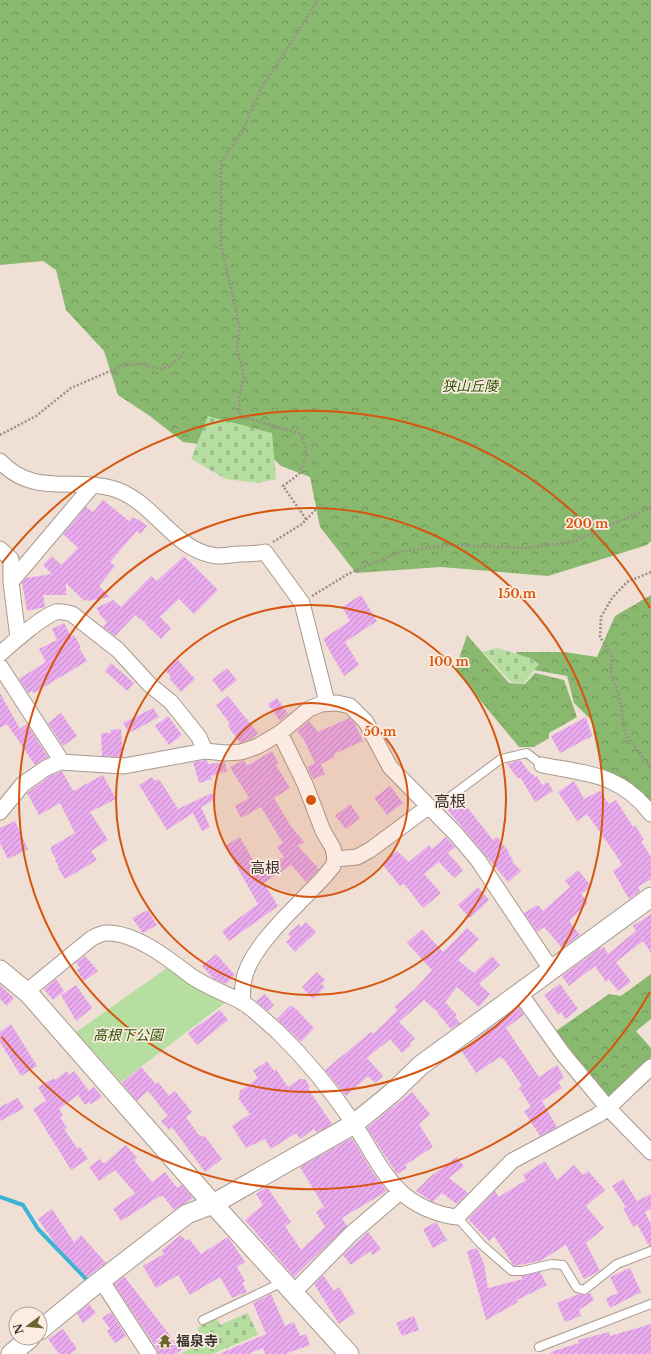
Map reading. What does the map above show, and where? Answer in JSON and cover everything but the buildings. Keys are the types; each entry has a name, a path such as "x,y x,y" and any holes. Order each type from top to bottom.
{"street":[{"path":"0,461 7,469 25,480 41,484 112,488 144,504 187,544 200,551 217,556 265,552 302,603 327,702"},
{"path":"11,582 92,486"},
{"path":"0,549 11,559 11,582 18,638"},
{"path":"0,654 18,638 54,613 63,611 72,614 118,650 150,685 171,702 199,737 205,751"},
{"path":"0,666 60,762"},
{"path":"0,812 22,784 46,768 60,762 124,766 205,751 225,753 240,752 258,746 280,733 309,709 327,702 350,706 366,722 390,767 456,834 478,860 551,969"},
{"path":"243,1003 242,989 246,974 260,946 324,877 333,866 335,859 333,848 323,831 305,784 280,733"},
{"path":"542,765 614,781 641,800 651,814"},
{"path":"335,859 357,857 370,850 430,809"},
{"path":"48,1323 101,1280 188,1214 213,1204 354,1124 392,1093 421,1065 651,897"},
{"path":"26,992 92,938 105,933 120,935 143,943 166,957 200,982 243,1003 277,1032 300,1055 331,1091 400,1192 422,1206 445,1216 457,1217 512,1161 608,1108 651,1067"},
{"path":"0,970 26,992 213,1204 349,1354"},
{"path":"519,992 563,1054 608,1108 651,1152"},
{"path":"288,1287 400,1192"},
{"path":"101,1280 149,1354"},
{"path":"11,1354 20,1346"}],"lane":[{"path":"430,809 502,759 527,753 542,765"},
{"path":"457,1217 481,1244 512,1271 522,1271 552,1264 563,1265 577,1288 584,1290 617,1264 651,1251"},
{"path":"203,1320 288,1287"},
{"path":"539,1347 651,1304"}],"path":[{"path":"306,519 284,486 299,474 307,454 301,434 240,416 239,397 244,378 237,348 240,328 221,245 221,162 244,128 260,91 318,0"},
{"path":"0,435 36,416 71,388 124,365 138,364 160,369 170,366 178,360 185,351"},
{"path":"265,552 265,546 284,537 306,519 321,504"},
{"path":"302,603 348,574 399,552 450,546 526,548 575,541 651,507"},
{"path":"651,572 627,582 612,598 601,617 600,637 612,655 611,675 620,694 626,734 651,768"}],"green space":[{"name":"狭山丘陵","path":"0,0 651,0 651,541 647,545 548,576 441,567 356,573 320,527 310,477 281,466 246,432 215,446 183,442 150,416 118,395 104,351 66,310 56,270 43,261 0,265"},
{"path":"208,416 272,433 276,479 258,483 226,479 191,459"},
{"path":"651,595 651,809 603,778 591,720 574,703 567,676 523,668 516,652 564,652 597,657 615,616"},
{"path":"467,635 509,683 525,684 535,673 564,680 577,717 549,733 549,738 534,747 519,747 455,670"},
{"path":"497,648 533,659 539,664 524,683 511,682 483,652"},
{"name":"高根下公園","path":"170,966 226,1002 121,1082 76,1032"},
{"path":"651,974 651,1019 636,1031 651,1048 651,1057 609,1099 556,1031 609,994 621,996"},
{"path":"248,1313 258,1335 212,1354 180,1354 203,1340 197,1328 216,1317 220,1325"}],"waterway":[{"path":"0,1197 23,1205 38,1229 90,1283"}],"place":[{"name":"福泉寺","path":"165,1341"}],"district":[{"name":"高根","path":"450,801"},
{"name":"高根","path":"265,867"}]}
